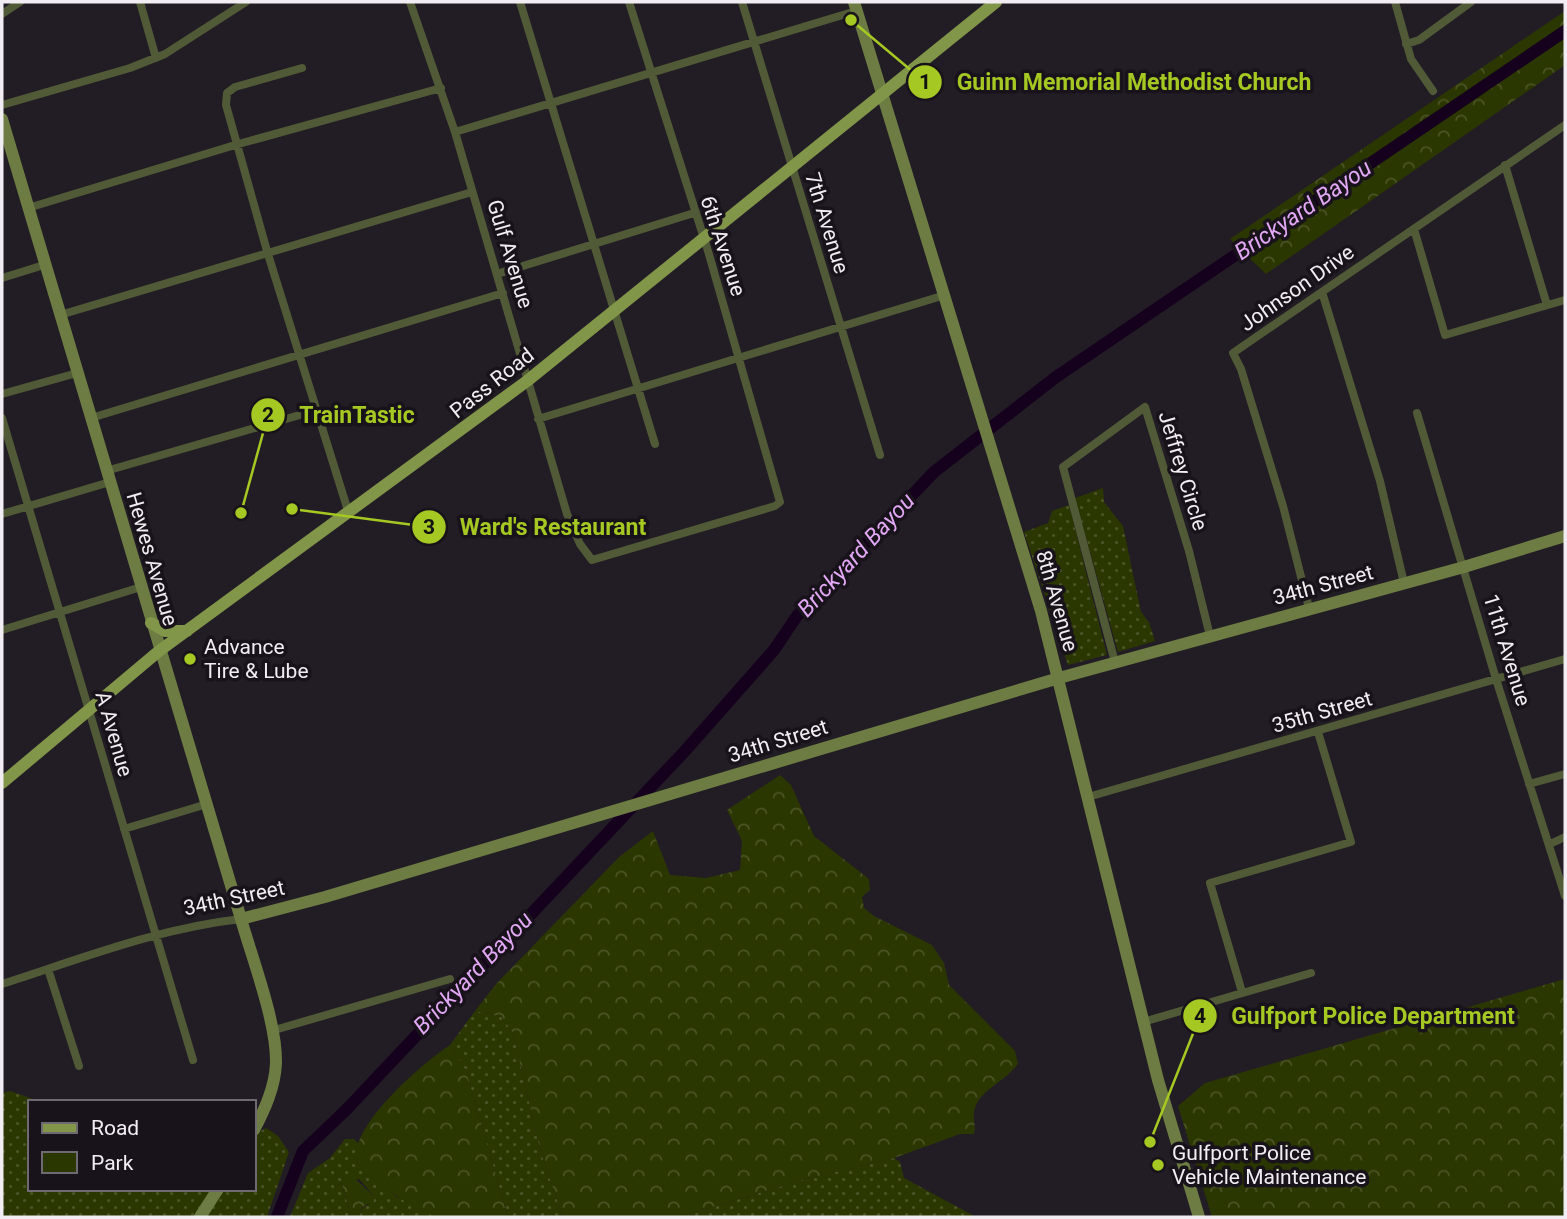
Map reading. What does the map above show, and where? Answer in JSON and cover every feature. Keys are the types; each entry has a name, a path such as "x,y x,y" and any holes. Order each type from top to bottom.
{"main road":[{"name":"Pass Road","path":"2,783 159,651 527,381 996,2"},
{"path":"151,623 165,631 188,631"}],"street":[{"path":"2,14 20,2"},
{"path":"140,2 156,58"},
{"path":"2,105 156,58 246,2"},
{"name":"Gulf Avenue","path":"410,2 455,132 567,514 587,557"},
{"path":"520,2 655,444"},
{"name":"6th Avenue","path":"587,557 592,560 775,506 780,502 741,360 629,2"},
{"name":"7th Avenue","path":"742,2 880,455"},
{"path":"1395,2 1411,59 1433,91"},
{"path":"1406,44 1419,40 1471,2"},
{"path":"455,132 755,43 855,6"},
{"name":"8th Avenue","path":"855,6 983,416 1059,678 1088,797 1097,847 1199,1217"},
{"path":"302,68 234,87 227,93 226,105 235,145 349,514"},
{"path":"28,208 235,145 441,88"},
{"name":"Hewes Avenue","path":"2,119 159,651 207,803 271,1031 276,1062 273,1084 256,1125"},
{"name":"Johnson Drive","path":"1309,608 1283,506 1241,369 1233,353 1565,125"},
{"path":"1505,165 1547,305"},
{"path":"60,315 267,251 472,192"},
{"path":"497,274 694,213"},
{"path":"1414,229 1445,335 1565,300"},
{"path":"2,278 44,265"},
{"path":"1322,292 1380,481 1404,583"},
{"path":"91,418 503,293"},
{"path":"538,419 741,360 945,295"},
{"path":"2,394 77,373"},
{"name":"Jeffrey Circle","path":"1115,662 1063,467 1145,407 1189,551 1210,636"},
{"path":"2,514 317,410"},
{"name":"11th Avenue","path":"1417,413 1496,679 1565,896"},
{"name":"A Avenue","path":"2,418 192,1060"},
{"name":"34th Street","path":"2,984 157,936 206,923 241,919 1059,678 1565,537"},
{"path":"2,630 141,587"},
{"name":"35th Street","path":"1088,797 1565,659"},
{"path":"1242,992 1210,883 1351,842 1318,732"},
{"path":"1529,784 1565,774"},
{"path":"124,829 207,803"},
{"path":"1549,844 1565,837"},
{"path":"48,969 79,1066"},
{"path":"1143,1021 1311,973"},
{"path":"271,1031 450,979"},
{"path":"200,1217 217,1191"}],"green space":[{"path":"1565,11 1565,65 1266,274 1230,239"},
{"path":"1103,488 1104,502 1123,526 1141,612 1149,622 1155,641 1118,652 1075,498"},
{"path":"1069,505 1107,655 1068,665 1024,532 1048,523 1052,511"},
{"path":"780,775 791,785 814,836 869,879 870,890 862,897 864,908 874,916 932,945 944,963 949,985 1015,1051 1018,1064 980,1098 974,1112 974,1134 960,1134 894,1158 806,1179 678,1217 563,1217 541,1153 513,1033 502,1017 475,1011 497,983 619,857 653,831 670,875 706,878 740,870 742,841 727,810"},
{"path":"1565,979 1565,1217 1212,1217 1178,1106 1205,1083"},
{"path":"475,1011 502,1017 513,1033 541,1153 563,1217 508,1217 466,1071 450,1045"},
{"path":"450,1045 466,1071 508,1217 455,1218 431,1215 411,1205 375,1180 363,1171 358,1163 357,1149 374,1115 406,1081"},
{"path":"10,1091 36,1100 28,1100 28,1191 213,1191 197,1217 2,1217 2,1093"},
{"path":"266,1128 278,1136 289,1152 267,1217 207,1217 223,1191 256,1191 256,1138"},
{"path":"345,1139 354,1139 358,1143 357,1162 397,1197 438,1217 359,1217 363,1207 368,1205 374,1196 359,1179 341,1183 352,1217 290,1217 308,1173 330,1158"},
{"path":"894,1158 900,1162 904,1178 976,1217 678,1217 806,1179"},
{"path":"352,1176 374,1196 374,1201 362,1207 359,1217 352,1217 341,1182"}],"waterway":[{"name":"Brickyard Bayou","path":"277,1217 303,1151 347,1109 684,752 774,650 797,616 934,472 1056,377 1565,31"}],"place":[{"name":"Guinn Memorial Methodist Church","path":"851,20"},
{"name":"Ward's Restaurant","path":"292,509"},
{"name":"TrainTastic","path":"241,513"},
{"name":"Advance Tire & Lube","path":"190,659"},
{"name":"Gulfport Police Department","path":"1150,1142"},
{"name":"Gulfport Police Vehicle Maintenance","path":"1158,1165"}]}
